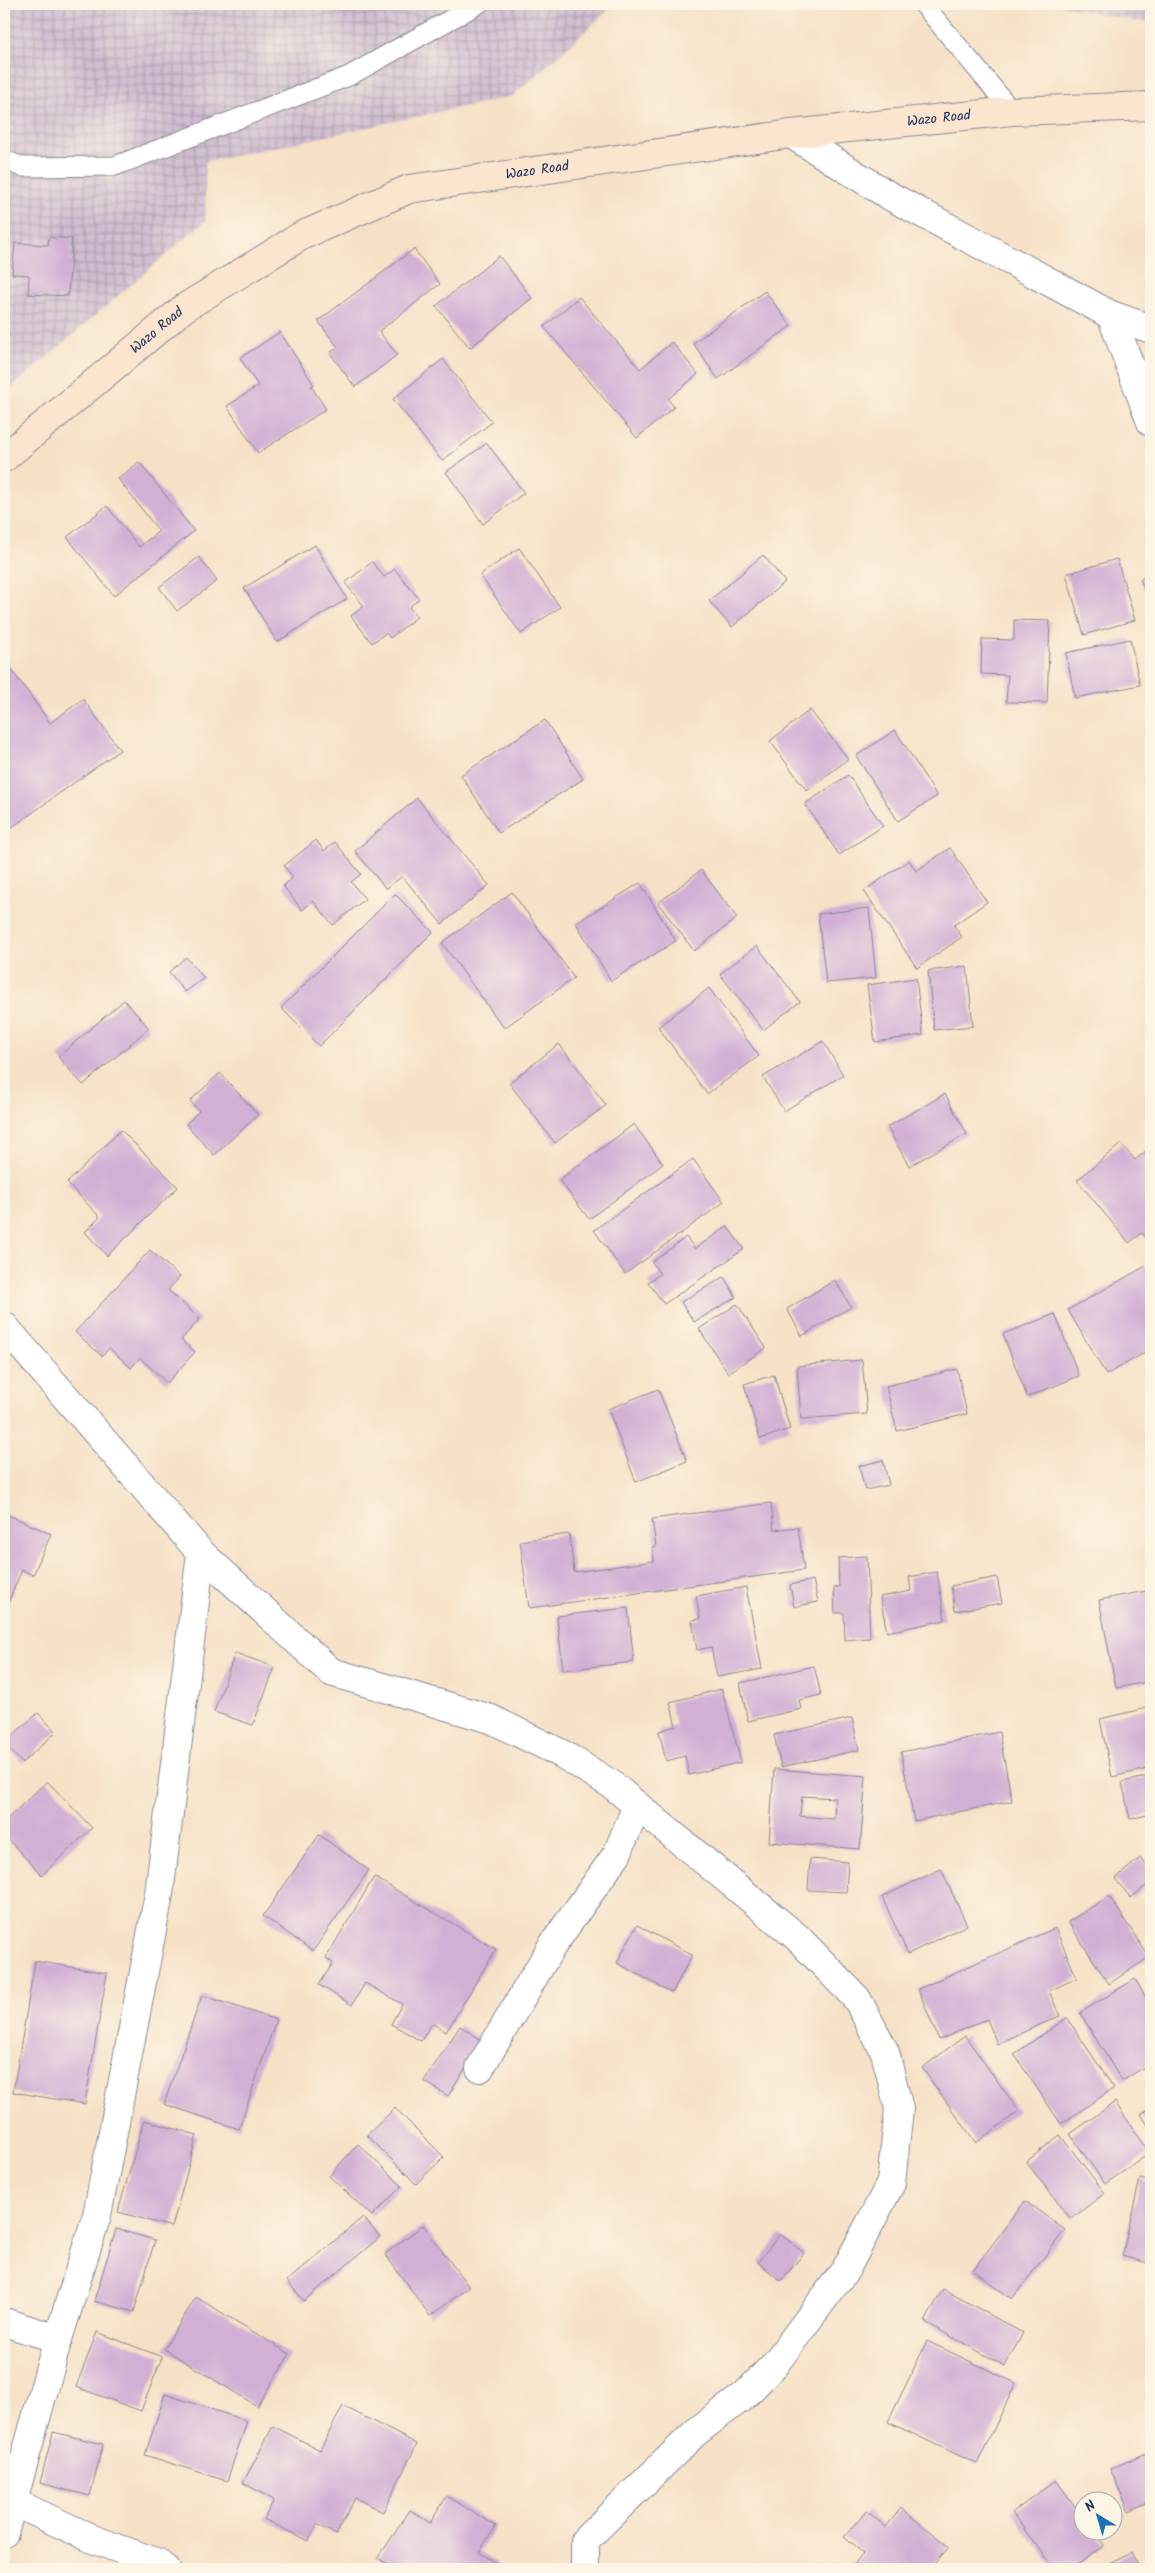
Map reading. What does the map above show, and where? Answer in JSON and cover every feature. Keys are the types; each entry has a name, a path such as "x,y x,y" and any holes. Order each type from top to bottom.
{"main road":[{"name":"Wazo Road","path":"4,458 184,308 301,236 409,189 791,134 1012,111 1151,106"}],"street":[{"path":"791,134 888,195 1111,315 1151,329"},
{"path":"1111,315 1151,422"},
{"path":"4,1326 201,1553 331,1672 491,1719 570,1759 611,1784 797,1937 857,1999 886,2052 899,2109 891,2183 846,2269 774,2365 745,2395 696,2432 585,2540 585,2569"},
{"path":"4,2533 58,2339 97,2215 159,1894 201,1553"},
{"path":"480,2068 552,1946 617,1854 637,1806"},
{"path":"4,2322 58,2339"},
{"path":"13,2502 95,2540 158,2562 166,2569"}],"lane":[{"path":"4,160 23,167 115,166 349,76 478,4"},
{"path":"923,4 1012,111"}],"shaded area":[{"path":"4,4 615,4 513,96 205,162 205,221 4,394"},
{"path":"1056,4 1151,4 1151,22 1135,21"}],"building":[{"path":"49,237 72,239 68,296 28,294 29,275 12,274 15,243 48,245"},
{"path":"414,249 440,284 379,331 397,355 355,387 330,353 338,347 318,321"},
{"path":"499,256 532,298 470,348 436,306"},
{"path":"765,291 791,326 718,379 693,343"},
{"path":"579,297 640,369 672,342 698,374 668,399 674,407 637,438 544,327"},
{"path":"280,332 314,385 311,386 326,409 258,453 227,406 258,386 240,358"},
{"path":"443,359 492,422 442,461 393,399"},
{"path":"487,443 524,493 483,524 446,472"},
{"path":"139,462 194,531 114,596 67,537 107,506 139,547 159,531 118,479"},
{"path":"315,545 347,599 277,642 244,588"},
{"path":"519,548 560,607 521,634 480,575"},
{"path":"763,555 785,582 732,627 709,601"},
{"path":"199,557 217,581 177,611 159,587"},
{"path":"1117,559 1135,620 1084,635 1066,574"},
{"path":"372,562 384,577 395,569 419,599 409,607 417,617 390,638 386,633 372,643 351,616 364,606 345,583"},
{"path":"1151,574 1151,605 1140,579"},
{"path":"1014,620 1050,621 1047,703 1006,702 1008,675 981,674 982,639 1014,640"},
{"path":"1130,639 1140,685 1075,698 1066,653"},
{"path":"4,659 50,723 83,699 120,750 4,833"},
{"path":"810,710 848,759 807,791 770,741"},
{"path":"545,720 583,779 499,833 461,775"},
{"path":"895,730 937,796 898,821 856,756"},
{"path":"848,775 883,826 839,855 805,804"},
{"path":"417,798 489,885 442,924 402,876 386,889 355,851"},
{"path":"316,840 324,851 335,842 361,874 351,882 365,899 333,925 313,901 302,910 283,886 293,877 284,866"},
{"path":"950,848 987,902 954,925 962,937 917,968 864,891 909,860 916,871"},
{"path":"701,870 737,918 694,951 658,903"},
{"path":"640,883 676,941 611,981 576,923"},
{"path":"512,892 574,978 504,1028 442,943"},
{"path":"395,894 433,932 319,1046 281,1008"},
{"path":"869,908 876,978 826,983 818,914"},
{"path":"757,946 800,1002 763,1030 720,974"},
{"path":"186,957 204,978 185,992 169,972"},
{"path":"967,966 973,1026 934,1030 928,971"},
{"path":"916,978 923,1035 875,1042 867,985"},
{"path":"709,988 759,1056 707,1094 658,1027"},
{"path":"124,1000 149,1028 83,1085 58,1057"},
{"path":"823,1041 843,1075 784,1111 763,1077"},
{"path":"559,1044 606,1105 555,1143 509,1083"},
{"path":"220,1073 258,1115 214,1155 186,1124 199,1111 190,1101"},
{"path":"945,1094 967,1134 909,1166 887,1127"},
{"path":"634,1124 663,1164 589,1219 559,1180"},
{"path":"121,1130 178,1187 107,1256 85,1232 100,1217 67,1183"},
{"path":"1121,1144 1135,1160 1151,1147 1151,1244 1142,1233 1129,1243 1077,1180"},
{"path":"693,1159 724,1202 625,1274 594,1230"},
{"path":"727,1226 744,1249 664,1304 648,1282 660,1274 652,1262 686,1237 695,1249"},
{"path":"150,1250 180,1277 168,1290 200,1319 181,1340 195,1352 167,1383 140,1358 131,1368 109,1348 102,1356 75,1332"},
{"path":"1151,1263 1151,1349 1106,1375 1068,1310"},
{"path":"724,1277 736,1297 694,1322 681,1302"},
{"path":"835,1280 851,1307 802,1336 787,1309"},
{"path":"737,1304 766,1348 728,1373 699,1329"},
{"path":"1055,1314 1079,1376 1027,1397 1003,1334"},
{"path":"862,1360 867,1414 801,1419 797,1366"},
{"path":"957,1369 967,1414 897,1431 886,1386"},
{"path":"774,1375 790,1429 760,1439 744,1384"},
{"path":"658,1389 687,1461 636,1482 608,1409"},
{"path":"883,1460 889,1485 865,1490 859,1466"},
{"path":"771,1503 774,1530 798,1527 804,1570 529,1608 520,1541 569,1534 574,1572 654,1561 652,1547 656,1547 652,1519"},
{"path":"4,1513 51,1534 33,1575 22,1570 6,1607 4,1606"},
{"path":"867,1556 870,1638 845,1640 844,1613 835,1613 834,1588 839,1587 838,1558"},
{"path":"937,1572 945,1620 887,1632 880,1597 911,1591 909,1577"},
{"path":"997,1577 1002,1603 955,1611 951,1586"},
{"path":"813,1580 818,1602 794,1607 790,1585"},
{"path":"746,1587 762,1669 717,1677 711,1647 697,1650 692,1620 700,1619 696,1596"},
{"path":"1151,1590 1151,1681 1116,1688 1099,1600"},
{"path":"628,1608 634,1662 563,1670 557,1616"},
{"path":"235,1653 275,1667 253,1725 214,1712"},
{"path":"814,1666 821,1695 799,1700 801,1709 748,1721 740,1683"},
{"path":"722,1689 741,1762 689,1775 685,1756 666,1761 659,1731 676,1726 670,1702"},
{"path":"1151,1707 1151,1768 1112,1777 1100,1719"},
{"path":"38,1713 56,1732 22,1763 4,1743"},
{"path":"852,1718 859,1750 781,1767 774,1735"},
{"path":"999,1732 1012,1801 914,1821 901,1752"},
{"path":"774,1769 866,1776 860,1849 769,1842","holes":["802,1796 835,1798 834,1819 800,1816"]},
{"path":"1151,1776 1151,1814 1130,1819 1122,1782"},
{"path":"47,1781 92,1828 42,1875 4,1835 4,1822"},
{"path":"319,1835 369,1870 313,1951 263,1916"},
{"path":"1140,1858 1151,1871 1151,1882 1131,1898 1115,1879"},
{"path":"810,1859 848,1862 846,1892 808,1890"},
{"path":"941,1869 967,1925 908,1954 882,1897"},
{"path":"374,1877 496,1949 446,2032 432,2023 421,2041 391,2024 402,2004 365,1983 352,2005 319,1985 333,1963 326,1958"},
{"path":"1109,1896 1149,1957 1109,1984 1068,1922"},
{"path":"637,1925 692,1955 672,1993 617,1963"},
{"path":"1055,1928 1077,1978 1049,1991 1060,2016 997,2044 987,2019 939,2040 918,1989"},
{"path":"35,1961 107,1973 85,2104 13,2092"},
{"path":"1135,1979 1151,2006 1151,2063 1122,2081 1080,2013"},
{"path":"202,1995 276,2020 239,2129 164,2104"},
{"path":"1067,2018 1114,2088 1061,2124 1014,2054"},
{"path":"460,2026 483,2041 448,2096 424,2081"},
{"path":"965,2036 1019,2111 976,2143 922,2068"},
{"path":"1151,2080 1151,2092 1146,2084"},
{"path":"1115,2102 1150,2153 1105,2184 1070,2134"},
{"path":"395,2108 444,2157 416,2184 367,2135"},
{"path":"1151,2108 1151,2130 1141,2114"},
{"path":"144,2120 197,2135 172,2227 118,2212"},
{"path":"1060,2135 1105,2193 1071,2219 1026,2162"},
{"path":"358,2144 402,2186 372,2216 329,2176"},
{"path":"1140,2179 1151,2182 1151,2264 1122,2256"},
{"path":"1025,2201 1065,2230 1012,2299 973,2270"},
{"path":"363,2217 380,2237 304,2301 287,2281"},
{"path":"423,2225 469,2287 430,2316 385,2254"},
{"path":"116,2229 155,2240 134,2312 94,2301"},
{"path":"780,2234 804,2253 781,2281 758,2262"},
{"path":"943,2289 1023,2333 1005,2366 925,2322"},
{"path":"196,2297 290,2354 257,2406 164,2349"},
{"path":"97,2332 162,2357 141,2411 76,2387"},
{"path":"927,2341 1016,2383 977,2464 888,2422"},
{"path":"165,2394 247,2421 227,2481 145,2455"},
{"path":"343,2406 417,2444 383,2512 355,2498 336,2535 317,2524 308,2541 264,2519 274,2500 243,2483 273,2426 320,2450"},
{"path":"53,2432 103,2444 90,2496 40,2483"},
{"path":"1151,2451 1151,2504 1150,2501 1129,2511 1122,2496 1122,2490 1120,2490 1110,2469"},
{"path":"1056,2480 1072,2502 1072,2540 1100,2540 1104,2545 1073,2569 1054,2569 1012,2513"},
{"path":"447,2496 496,2526 479,2552 497,2563 493,2569 395,2569 378,2558 410,2510 430,2523"},
{"path":"901,2508 949,2547 930,2569 850,2569 863,2553 844,2537 867,2511 886,2527"},
{"path":"1131,2552 1140,2569 1097,2569"}]}
